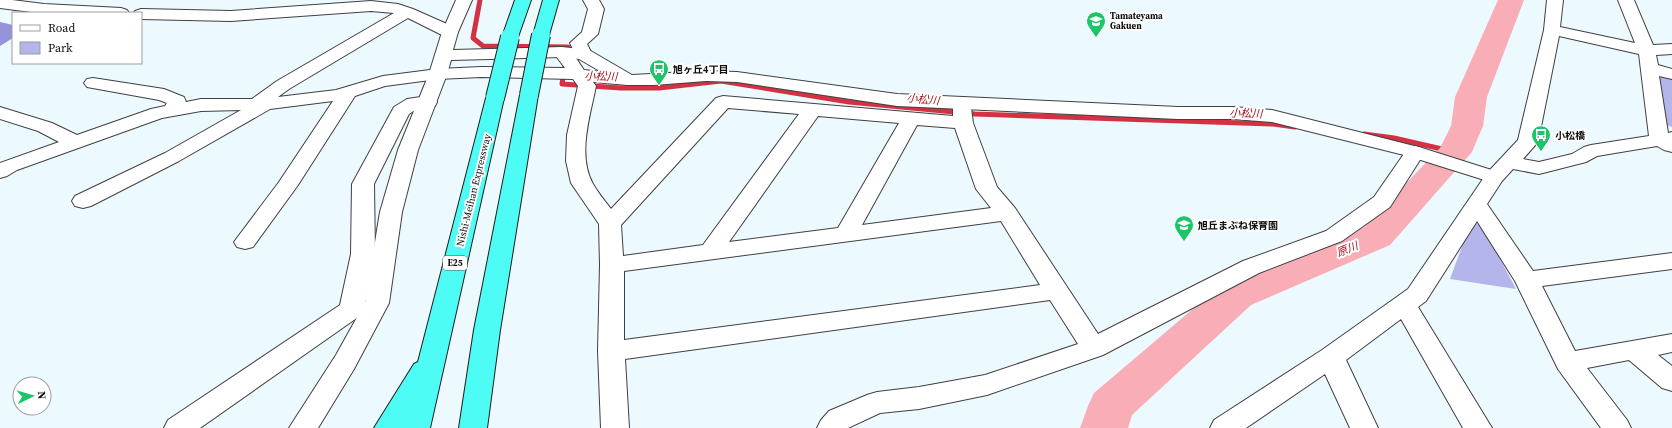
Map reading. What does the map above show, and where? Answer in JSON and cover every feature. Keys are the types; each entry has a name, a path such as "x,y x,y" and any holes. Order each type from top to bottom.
{"highway":[{"name":"Nishi-Meihan Expressway","path":"416,428 432,356 510,37 523,0"},
{"path":"473,428 487,330 529,96 551,0"},
{"path":"388,428 432,356"}],"street":[{"path":"303,428 345,362 377,303 391,212 408,150 428,102 450,32 464,0"},
{"path":"583,54 578,43 590,34 596,9 592,0"},
{"path":"1224,428 1331,357 1417,295 1476,203 1493,170 1528,142 1552,30 1555,0"},
{"path":"610,224 723,102 911,119 962,114 1178,112 1233,113 1272,116 1422,154 1493,170 1539,168 1579,158 1591,151 1668,141 1648,59 1626,0"},
{"path":"0,3 44,9 102,12"},
{"path":"142,14 231,16 371,6 392,7 407,12 450,32"},
{"path":"83,201 172,157 262,104 283,85 407,12"},
{"path":"1552,30 1648,59 1672,74"},
{"path":"1648,59 1672,49"},
{"path":"562,52 587,86 577,135 576,161 582,183 610,224 612,264 611,351 616,428"},
{"path":"0,172 10,166 158,113 202,105 262,104 338,94 441,64 562,52 583,54 628,80"},
{"path":"441,64 481,72 563,73 628,80 654,80 706,76 737,77 897,100 962,114"},
{"path":"93,83 164,95 177,101 173,110"},
{"path":"245,242 286,185 348,92"},
{"path":"178,428 352,309 363,254 363,184 401,111 414,103 428,102"},
{"path":"711,251 813,109"},
{"path":"0,112 45,126 76,142"},
{"path":"962,114 987,189 1007,213 1056,292 1094,348"},
{"path":"846,234 911,119"},
{"path":"831,428 838,419 877,403 919,398 986,385 1094,348 1251,267 1334,236 1382,202 1422,154"},
{"path":"1476,203 1527,280 1567,362 1617,428"},
{"path":"612,264 1007,213"},
{"path":"1527,280 1667,265"},
{"path":"611,351 1056,292"},
{"path":"1404,304 1478,428"},
{"path":"1567,362 1672,343"},
{"path":"1634,350 1672,381"},
{"path":"1331,357 1364,428"}],"green space":[{"path":"1657,75 1672,77 1672,127 1666,125"},
{"path":"1471,222 1482,225 1516,289 1450,279"}],"shaded area":[{"path":"0,22 12,25 12,39 0,46"}],"waterway":[{"name":"小松川","path":"480,0 473,38 483,46 568,47 562,84 621,88 659,88 721,81 849,102 975,114 1273,124 1295,127"},
{"name":"原川","path":"1104,428 1111,406 1236,295 1377,236 1455,152 1467,126 1471,97 1511,0"},
{"name":"小松川","path":"1364,134 1394,138 1455,152"}],"place":[{"name":"Tamateyama Gakuen","path":"1096,38"},
{"name":"旭ヶ丘4丁目","path":"659,86"},
{"name":"小松橋","path":"1541,152"},
{"name":"旭丘まぶね保育園","path":"1184,242"}]}
